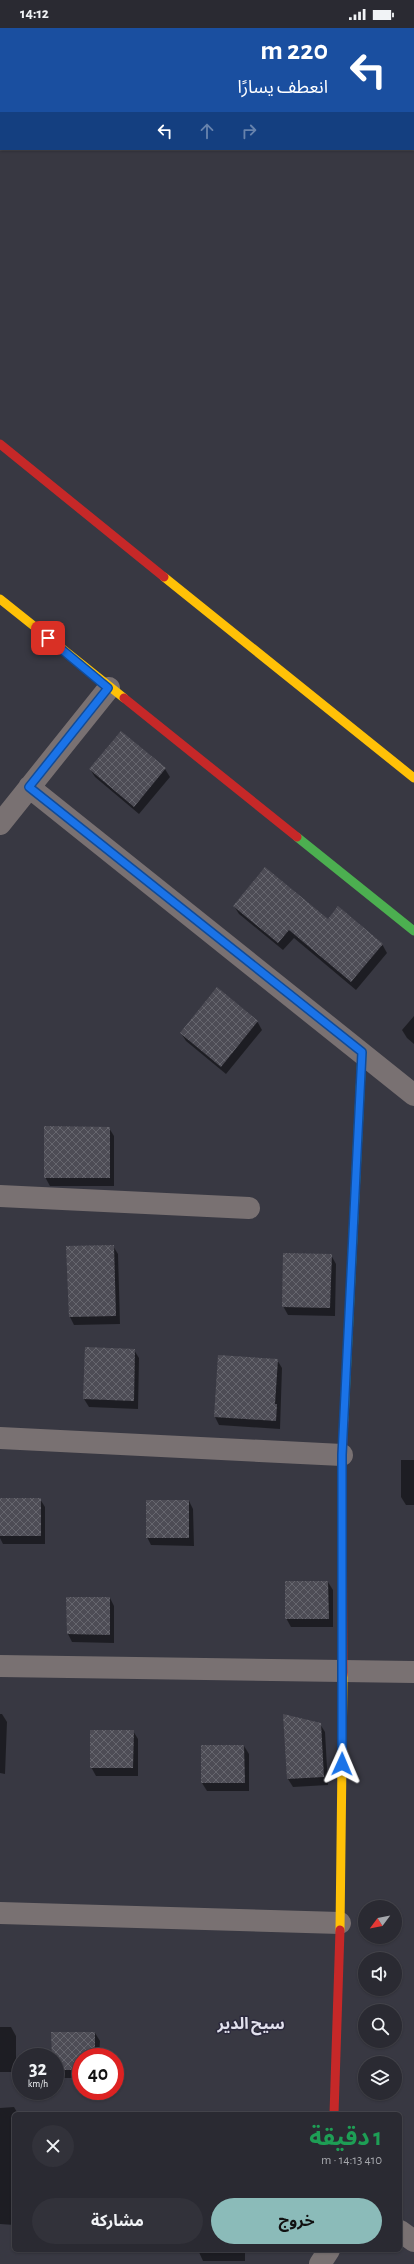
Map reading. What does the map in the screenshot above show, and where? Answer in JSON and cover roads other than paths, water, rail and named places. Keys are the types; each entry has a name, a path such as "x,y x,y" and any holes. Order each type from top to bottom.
{"street":[{"path":"0,444 414,778"},
{"path":"0,599 108,688 414,931"},
{"path":"0,824 108,688"},
{"path":"29,787 414,1095"},
{"path":"334,2112 340,1923 343,1670 342,1455 362,1052"},
{"path":"0,1196 249,1208"},
{"path":"0,1438 342,1455"},
{"path":"0,1666 414,1672"},
{"path":"0,1913 340,1923"},
{"path":"402,2232 414,2241"},
{"path":"320,2264 328,2252"}],"district":[{"name":"سيح الدير","path":"251,2023"}]}
